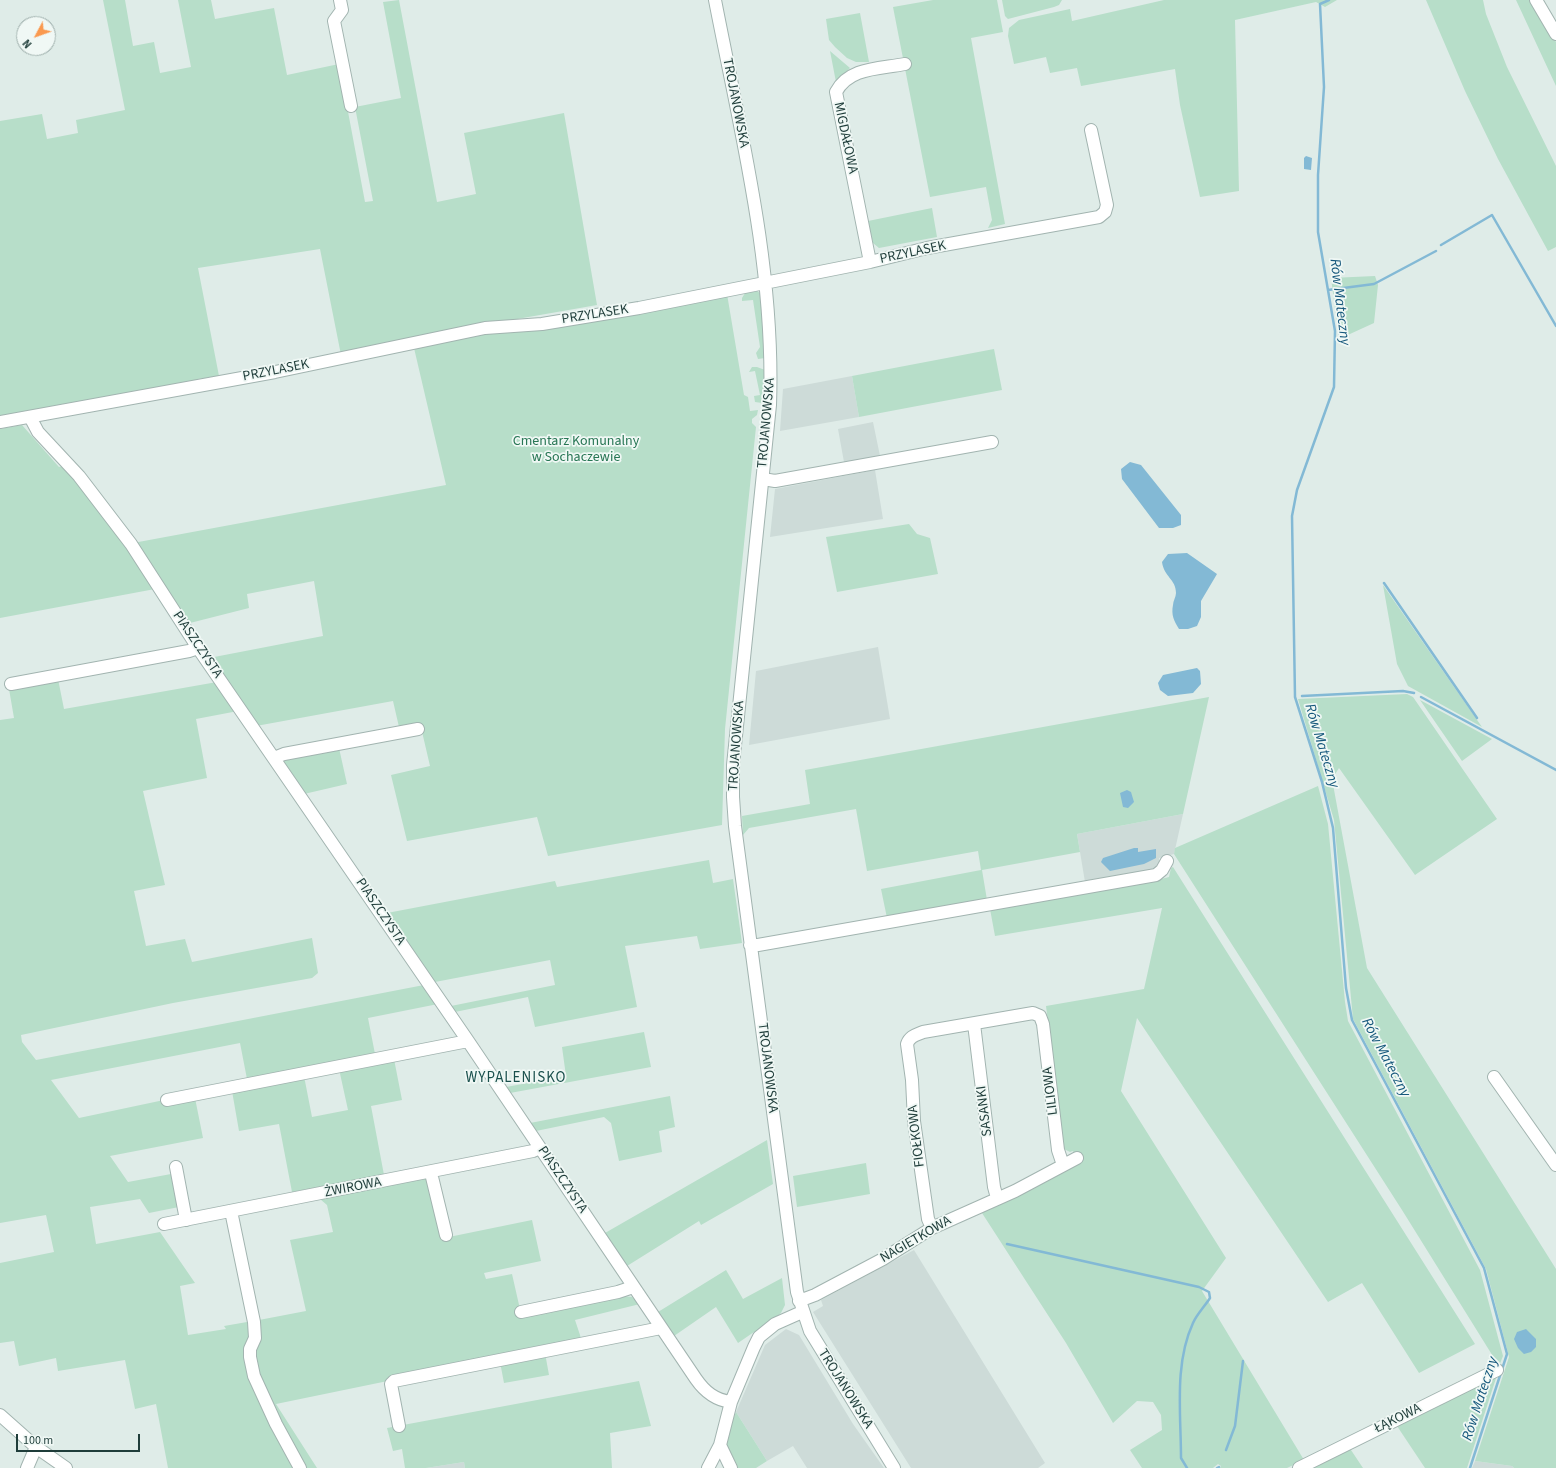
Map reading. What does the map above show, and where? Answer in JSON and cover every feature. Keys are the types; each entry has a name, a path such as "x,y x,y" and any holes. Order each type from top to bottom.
{"street":[{"path":"340,0 342,10 334,21 351,106"},
{"name":"TROJANOWSKA","path":"715,0 755,206 766,282 772,361 770,406 763,479 733,765 735,826 793,1267 800,1306 810,1332 894,1468"},
{"path":"1536,0 1556,34"},
{"name":"MIGDAŁOWA","path":"870,262 836,92 840,83 853,73 905,64"},
{"name":"PRZYLASEK","path":"0,422 275,372 485,328 542,324 646,306 870,262 928,248 1099,217 1104,212 1107,205 1091,130"},
{"name":"PIASZCZYSTA","path":"30,417 38,432 79,476 131,544 198,648 468,1041 702,1388 720,1401 731,1402"},
{"path":"763,479 775,481 992,442"},
{"path":"11,684 190,651 198,648"},
{"path":"274,758 284,754 418,728"},
{"path":"750,945 758,945 1156,875 1162,870 1167,861"},
{"name":"LILIOWA","path":"974,1024 1034,1013 1040,1016 1043,1024 1058,1150 1063,1164"},
{"name":"FIOŁKOWA","path":"932,1228 928,1219 914,1121 912,1080 907,1044 909,1039 923,1032 974,1024"},
{"name":"SASANKI","path":"974,1024 994,1187 997,1198"},
{"path":"167,1100 468,1041"},
{"path":"1494,1077 1556,1165"},
{"name":"ŻWIROWA","path":"164,1224 431,1173 533,1151 540,1148"},
{"name":"NAGIETKOWA","path":"800,1306 815,1295 883,1259 932,1228 997,1198 1076,1158"},
{"path":"176,1167 186,1220"},
{"path":"431,1173 446,1235"},
{"path":"231,1211 254,1322 255,1338 250,1349 254,1376 276,1424 300,1468"},
{"path":"521,1312 618,1292 633,1287"},
{"path":"708,1468 720,1446 731,1402 754,1347 760,1337 800,1306"},
{"path":"399,1426 391,1384 394,1381 661,1328"},
{"name":"ŁĄKOWA","path":"1299,1468 1497,1370"},
{"path":"0,1415 36,1447 66,1468"},
{"path":"720,1446 730,1468"},
{"path":"27,1468 36,1447"}],"shaded area":[{"path":"852,376 859,417 780,431 783,389"},
{"path":"873,422 880,456 844,462 838,429"},
{"path":"875,470 883,519 770,537 775,489"},
{"path":"878,647 890,719 749,745 756,671"},
{"path":"1183,814 1174,854 1159,858 1159,862 1152,871 1085,882 1077,834"},
{"path":"914,1250 1045,1463 1038,1468 911,1468 813,1312 823,1306 821,1300"},
{"path":"786,1329 799,1335 853,1424 884,1468 807,1468 793,1446 767,1461 736,1412 765,1345"},
{"path":"1475,1461 1512,1466 1514,1468 1472,1468"},
{"path":"464,1462 465,1468 426,1468"}],"green space":[{"path":"103,0 125,0 133,46 154,42 160,73 191,67 178,0 211,0 215,19 274,8 287,75 339,64 365,202 373,201 355,107 401,98 383,2 399,0 437,202 476,194 464,133 564,113 597,305 500,322 341,355 320,249 198,268 219,376 198,379 198,383 0,418 0,121 42,114 47,139 78,133 76,120 125,110"},
{"path":"933,0 997,0 1003,32 971,38 1005,224 988,228 992,220 986,187 930,197 893,7"},
{"path":"1002,0 1062,0 1059,5 1054,7 1008,19 1005,16"},
{"path":"1164,0 1337,0 1325,7 1316,2 1235,20 1239,191 1200,197 1180,105 1175,69 1081,86 1077,68 1050,73 1046,57 1014,64 1008,36 1009,28 1019,20 1070,9 1072,21"},
{"path":"1426,0 1483,0 1486,14 1507,67 1556,166 1556,247 1548,251 1498,159 1465,91"},
{"path":"1516,0 1531,0 1556,42 1556,86"},
{"path":"860,13 869,62 856,62 847,58 829,40 826,19"},
{"path":"830,51 850,68 836,82"},
{"path":"932,208 937,237 879,248 873,243 868,221"},
{"path":"1375,276 1378,285 1374,323 1339,339 1331,278"},
{"path":"757,291 760,293 761,298 765,358 758,359 756,353 760,347 753,300 742,301 745,293"},
{"name":"Cmentarz Komunalny w Sochaczewie","path":"727,294 744,395 748,397 750,411 758,410 757,415 752,419 752,423 756,427 725,729 722,825 548,856 537,817 407,841 391,775 430,766 420,723 399,727 393,701 256,726 209,658 323,636 314,581 247,594 249,608 186,624 133,543 446,485 414,348 519,328"},
{"path":"994,349 1002,390 859,417 852,376"},
{"path":"752,367 765,370 765,402 762,403 755,402 754,396 760,395 755,371 749,372"},
{"path":"22,425 59,467 66,465 95,500 155,589 0,618 0,429"},
{"path":"909,524 917,534 930,538 938,574 837,592 826,537"},
{"path":"1383,585 1482,727 1408,686 1397,664"},
{"path":"58,679 64,709 217,682 238,711 196,719 207,778 143,791 165,885 134,891 146,946 185,939 192,962 312,938 318,973 312,978 173,1003 21,1035 22,1042 36,1060 424,985 438,1004 368,1018 375,1054 247,1079 240,1043 51,1080 79,1118 164,1100 195,1098 203,1138 110,1156 128,1182 171,1174 174,1177 179,1207 149,1213 140,1199 90,1207 96,1244 160,1232 195,1283 180,1286 188,1335 226,1329 224,1326 247,1322 250,1338 245,1346 295,1468 168,1468 156,1404 135,1409 125,1360 58,1371 56,1358 19,1366 14,1341 0,1343 0,1263 54,1252 46,1215 0,1223 0,720 14,718 9,689"},
{"path":"1407,694 1413,697 1497,819 1415,875 1339,768 1332,779 1367,968 1556,1269 1556,1468 1514,1468 1512,1466 1475,1461 1509,1357 1486,1269 1353,1019 1334,820 1298,699"},
{"path":"1209,697 1183,814 1077,834 1080,852 982,870 987,900 887,918 881,889 981,870 978,851 867,871 856,809 749,828 743,835 742,816 810,804 805,770"},
{"path":"1420,700 1492,739 1462,761"},
{"path":"339,748 347,784 304,794 283,762 287,758"},
{"path":"1318,786 1328,824 1348,1021 1480,1270 1503,1356 1499,1366 1402,1210 1174,854 1175,848"},
{"path":"709,860 713,883 733,879 742,943 700,949 697,936 625,946 637,1007 535,1027 528,997 455,1012 451,1006 555,985 550,960 435,982 387,913 555,881 557,887"},
{"path":"1173,867 1475,1344 1419,1373 1362,1283 1328,1302 1137,1018 1121,1091 1226,1258 1202,1291 1304,1460 1287,1468 1220,1468 1221,1466 1218,1464 1213,1468 1142,1468 1130,1450 1162,1430 1161,1415 1153,1402 1137,1401 1113,1423 1066,1343 982,1213 1079,1161 1073,1151 1070,1152 1064,1149 1046,1006 1144,989 1162,908 995,936 990,909 1161,879 1169,877 1171,868"},
{"path":"644,1032 651,1067 510,1093 506,1087 566,1076 562,1047"},
{"path":"394,1059 402,1100 371,1106 384,1175 292,1192 279,1124 239,1131 232,1091 304,1076 312,1117 348,1110 339,1069"},
{"path":"670,1096 675,1127 659,1131 662,1152 619,1161 611,1123 604,1117 536,1131 530,1123"},
{"path":"767,1140 773,1184 701,1225 699,1221 627,1266 605,1233"},
{"path":"866,1163 870,1194 797,1207 793,1176"},
{"path":"430,1177 444,1238 532,1220 541,1261 484,1273 486,1279 512,1274 522,1318 623,1296 632,1297 640,1304 575,1320 582,1341 276,1404 317,1468 303,1468 257,1373 254,1350 259,1320 306,1311 290,1240 333,1232 327,1205 320,1199"},
{"path":"726,1270 743,1299 782,1278 785,1305 781,1313 755,1334 754,1332 738,1343 716,1307 674,1336 658,1312"},
{"path":"545,1353 549,1375 504,1383 500,1362"},
{"path":"1498,1372 1467,1468 1425,1468 1395,1423"},
{"path":"639,1381 651,1426 610,1433 612,1468 465,1468 464,1462 426,1468 405,1468 402,1449 393,1451 387,1428"},
{"path":"736,1412 767,1461 756,1468 738,1468 729,1451 726,1440"},
{"path":"1349,1447 1363,1468 1306,1468"}],"water":[{"path":"1306,156 1312,158 1311,170 1304,169 1304,158"},
{"path":"1130,462 1141,465 1181,515 1181,525 1173,528 1159,528 1122,479 1121,469"},
{"path":"1187,553 1217,574 1201,601 1201,617 1197,626 1188,629 1179,629 1174,621 1172,612 1176,594 1174,584 1165,571 1162,562 1168,554"},
{"path":"1197,668 1200,671 1201,684 1193,693 1168,696 1160,690 1158,683 1163,675"},
{"path":"1127,790 1131,792 1134,802 1128,808 1123,807 1120,793"},
{"path":"1138,848 1138,852 1156,849 1156,858 1144,864 1110,871 1101,862 1103,858"},
{"path":"1526,1329 1536,1339 1536,1347 1531,1352 1524,1354 1518,1348 1514,1339 1517,1332"}],"waterway":[{"name":"Rów Mateczny","path":"1329,0 1320,4 1324,87 1318,175 1318,232 1335,331 1334,387 1297,490 1292,516 1295,697 1322,782 1333,828 1346,988 1352,1020 1484,1268 1507,1354 1470,1468"},
{"path":"1441,245 1492,215 1556,326"},
{"path":"1328,290 1374,284 1436,251"},
{"path":"1384,583 1477,718"},
{"path":"1302,696 1403,691 1414,693"},
{"path":"1421,697 1556,770"},
{"path":"1007,1244 1199,1287 1209,1292 1210,1298 1193,1323 1183,1355 1180,1389 1181,1458 1187,1468"},
{"path":"1226,1450 1235,1426 1243,1361"}],"district":[{"name":"WYPALENISKO","path":"516,1079"}]}
